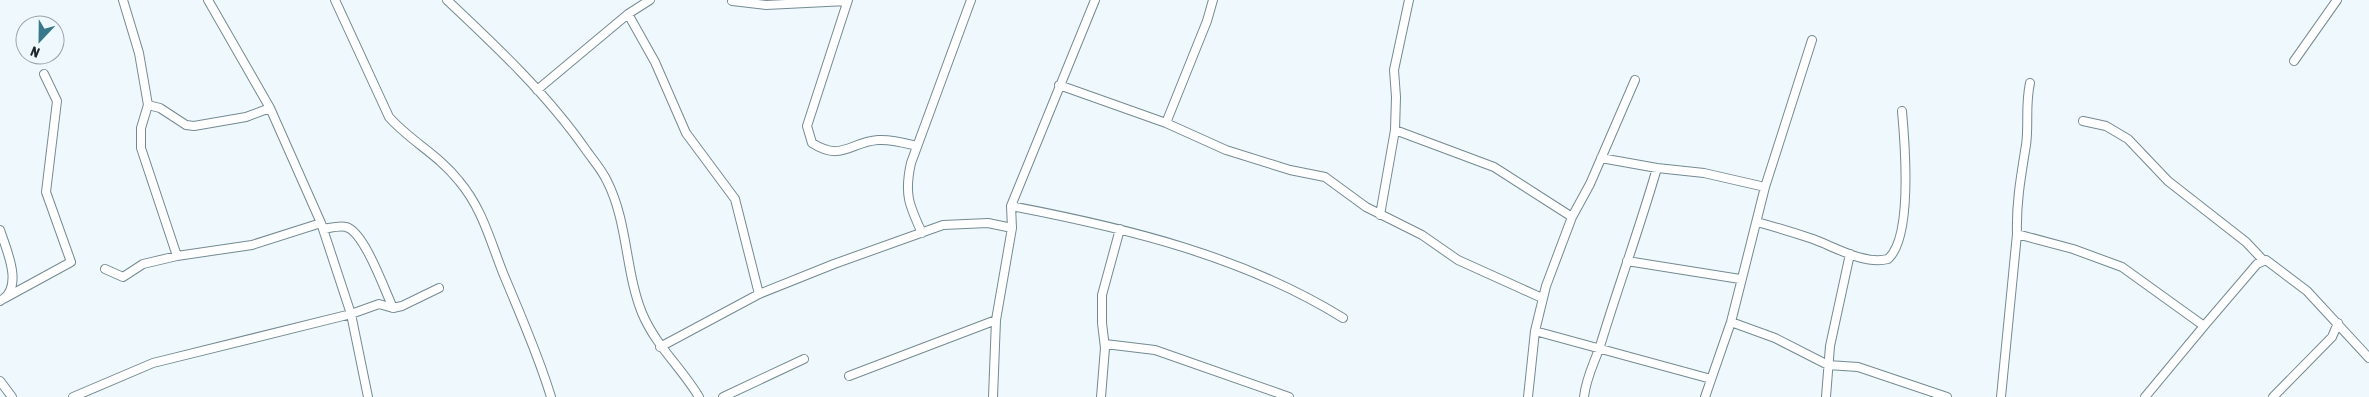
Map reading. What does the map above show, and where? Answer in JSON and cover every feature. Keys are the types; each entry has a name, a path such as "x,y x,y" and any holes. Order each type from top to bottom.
{"street":[{"path":"123,0 139,52 148,105 141,128 141,148 177,256"},
{"path":"208,0 270,108 322,226 351,314 368,397"},
{"path":"336,0 389,117 402,132 437,156 475,203 489,232 502,270 540,361 551,397"},
{"path":"447,0 537,90 579,140 607,180 617,206 630,269 642,312 660,347 699,397"},
{"path":"537,90 628,14 650,0"},
{"path":"922,233 913,214 906,188 911,163 971,0"},
{"path":"993,397 996,320 1012,228 1011,206 1095,0"},
{"path":"1166,123 1207,21 1213,0"},
{"path":"1380,215 1395,130 1396,97 1394,70 1409,0"},
{"path":"2294,61 2337,0"},
{"path":"732,1 766,5 848,1 807,126 812,143 824,150 833,151 842,151 877,140 917,146"},
{"path":"628,14 655,62 686,133 735,199 759,294"},
{"path":"1705,397 1730,322 1765,186 1812,40"},
{"path":"2,300 71,262 46,192 57,101 44,74"},
{"path":"1528,397 1535,330 1542,298 1572,217 1601,158 1635,80"},
{"path":"2001,397 2017,234 2016,212 2020,171 2026,145 2026,100 2030,84"},
{"path":"1059,85 1166,123 1226,150 1254,160 1325,177 1380,215 1422,234 1458,260 1542,298"},
{"path":"148,105 160,108 186,125 194,126 246,117 270,108"},
{"path":"1757,222 1811,238 1850,254 1882,261 1888,259 1894,254 1899,244 1907,161 1902,111"},
{"path":"2083,121 2106,126 2128,139 2168,181 2246,242 2263,260 2269,262 2307,291 2369,358"},
{"path":"1395,130 1494,167 1572,217"},
{"path":"1601,158 1657,168 1704,173 1765,186"},
{"path":"1584,397 1589,372 1600,348 1627,261 1641,224 1657,168"},
{"path":"1011,206 1120,229 1245,268 1308,297 1343,318"},
{"path":"660,347 759,294 834,264 943,225 988,223 1012,228"},
{"path":"105,269 123,277 143,264 177,256 252,245 322,226 345,226 352,229 366,250 393,308"},
{"path":"1101,397 1104,344 1102,295 1120,229"},
{"path":"0,230 11,266 12,283 2,300"},
{"path":"2017,234 2073,249 2122,266 2204,326"},
{"path":"1826,397 1830,346 1850,254"},
{"path":"2145,397 2257,264 2263,260"},
{"path":"1627,261 1740,279"},
{"path":"73,397 153,363 351,314 379,304 393,308 412,302 439,288"},
{"path":"849,376 996,320"},
{"path":"1730,322 1775,338 1828,365 1858,367 1947,397"},
{"path":"2273,397 2332,338 2338,323"},
{"path":"1535,330 1711,379"},
{"path":"1104,344 1155,350 1289,397"},
{"path":"724,397 804,359"},
{"path":"0,381 12,397"}]}
